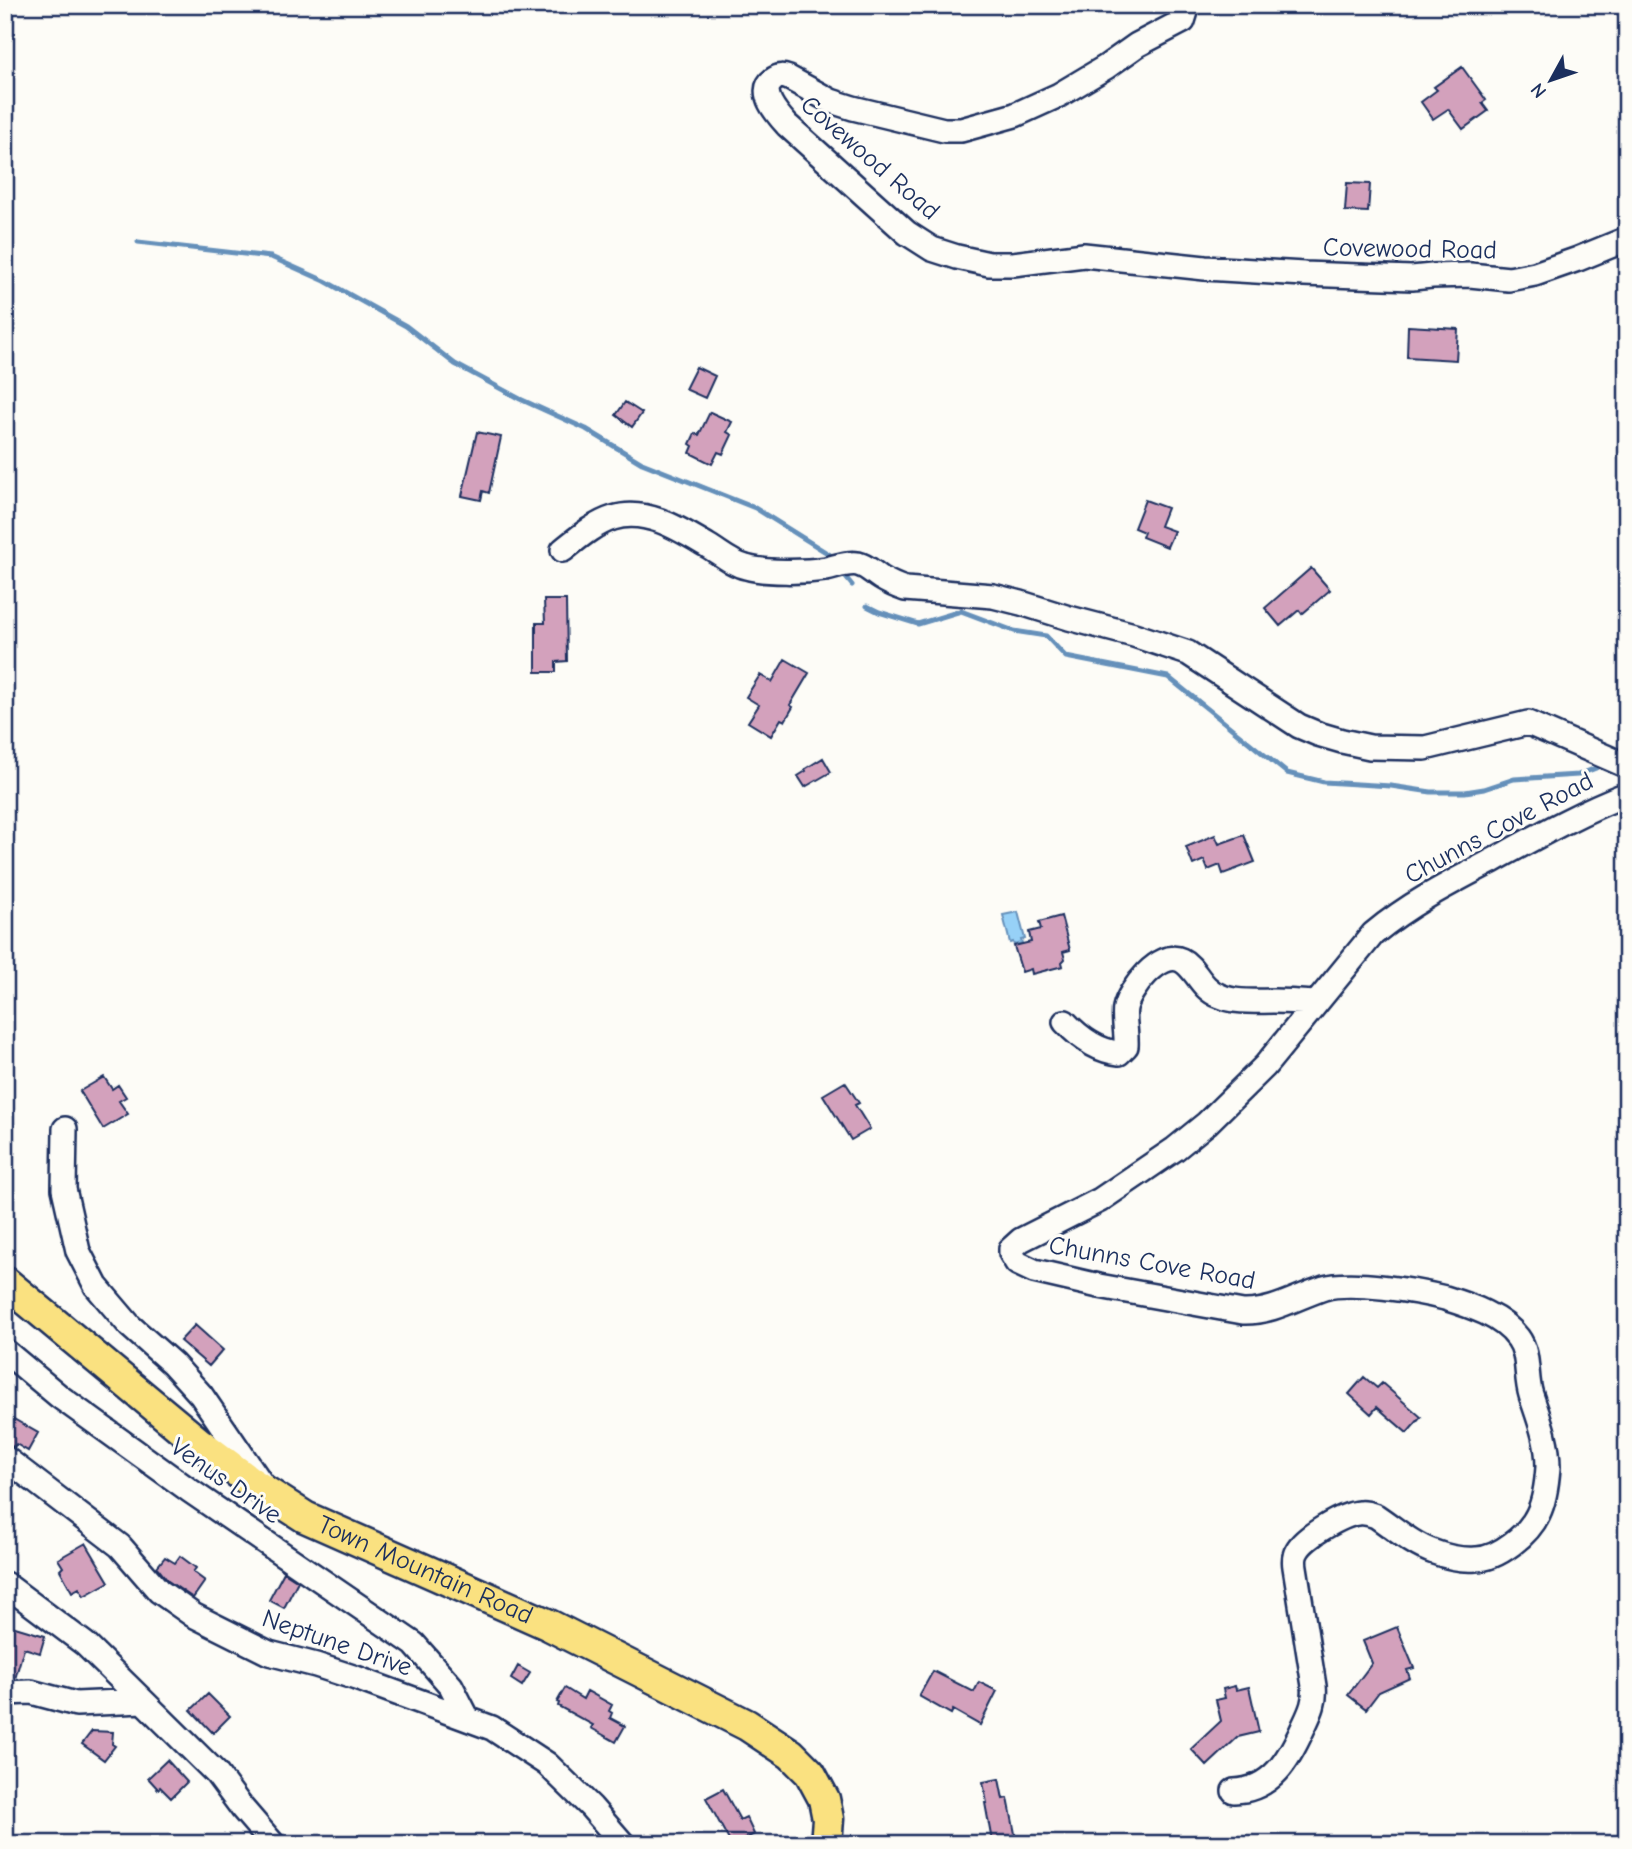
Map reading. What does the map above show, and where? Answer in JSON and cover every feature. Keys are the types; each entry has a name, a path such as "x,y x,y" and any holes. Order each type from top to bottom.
{"main road":[{"name":"Town Mountain Road","path":"5,1282 199,1443 252,1483 305,1517 547,1624 747,1725 791,1754 810,1773 824,1799 828,1819 826,1844"}],"street":[{"name":"Covewood Road","path":"1188,5 1183,21 1137,45 1059,95 1015,115 961,130 944,130 853,108 831,101 782,76 775,78 769,85 768,93 775,111 787,125 907,233 932,248 989,264 1013,264 1084,255 1292,274 1412,278 1471,275 1509,279 1535,274 1627,239"},
{"name":"Chunns Cove Road","path":"563,550 585,533 614,517 643,517 687,533 746,568 785,571 859,564 893,585 905,589 993,596 1134,635 1188,653 1299,726 1342,741 1370,747 1425,748 1528,723 1627,766"},
{"name":"Chunns Cove Road","path":"1234,1791 1252,1789 1283,1765 1314,1705 1314,1686 1294,1559 1303,1542 1342,1517 1360,1513 1376,1516 1423,1548 1435,1553 1478,1560 1490,1557 1511,1544 1538,1516 1546,1484 1547,1449 1528,1387 1521,1341 1503,1322 1490,1316 1445,1298 1406,1289 1351,1285 1326,1287 1270,1309 1256,1312 1233,1311 1034,1271 1021,1266 1014,1259 1011,1249 1016,1242 1100,1200 1175,1149 1207,1123 1265,1066 1373,934 1393,917 1421,899 1594,806 1627,794"},
{"path":"1065,1021 1096,1048 1119,1053 1126,1046 1125,1008 1137,985 1149,970 1170,959 1181,960 1194,972 1204,987 1221,996 1241,1001 1316,1003"},
{"path":"65,1129 64,1189 78,1251 96,1286 130,1326 173,1364 201,1395 268,1494"},
{"name":"Venus Drive","path":"5,1350 60,1397 178,1482 414,1644 451,1685 468,1719"},
{"name":"Neptune Drive","path":"5,1458 120,1546 159,1591 193,1615 270,1653 356,1678 492,1728 547,1764 591,1807 622,1844"},
{"path":"5,1584 85,1644 216,1773 273,1844"},
{"path":"5,1693 30,1692 76,1704 143,1701"}],"water":[{"path":"1018,912 1025,939 1014,945 1013,942 1010,943 1003,915"}],"building":[{"path":"1462,67 1486,100 1482,103 1488,111 1463,129 1448,109 1433,119 1421,102 1437,90 1434,87"},
{"path":"1347,183 1370,184 1368,212 1345,211"},
{"path":"1408,326 1458,329 1456,360 1407,357"},
{"path":"696,367 715,376 705,398 685,389"},
{"path":"625,402 642,413 632,427 616,415"},
{"path":"710,412 732,422 727,432 732,435 723,454 718,452 712,464 690,453 693,446 690,444 695,433 699,435"},
{"path":"477,432 501,437 489,493 483,491 481,500 462,496"},
{"path":"1145,500 1167,508 1160,526 1174,531 1167,547 1142,537 1144,532 1134,528"},
{"path":"1311,568 1330,590 1302,614 1299,610 1280,626 1265,608"},
{"path":"544,600 566,600 567,661 556,662 556,672 536,672 536,623 545,623"},
{"path":"785,659 809,673 790,705 793,707 785,721 781,719 771,736 748,722 759,705 746,697 760,675 772,682"},
{"path":"823,758 831,772 805,787 798,776"},
{"path":"1215,835 1219,844 1244,835 1255,862 1223,874 1220,865 1208,870 1204,860 1193,865 1186,847"},
{"path":"1061,916 1070,950 1063,952 1063,966 1032,974 1031,969 1022,972 1014,946 1031,942 1029,932 1041,929 1039,922"},
{"path":"104,1077 112,1089 118,1085 126,1097 119,1101 128,1114 103,1129 80,1091"},
{"path":"845,1082 859,1103 855,1105 870,1129 851,1140 823,1095"},
{"path":"195,1325 223,1350 209,1366 180,1341"},
{"path":"1364,1377 1377,1388 1382,1383 1421,1417 1407,1433 1377,1407 1371,1414 1349,1394"},
{"path":"5,1414 38,1433 28,1451 16,1444 14,1447 5,1444"},
{"path":"86,1543 109,1582 84,1596 79,1588 72,1592 60,1570 63,1567 58,1559"},
{"path":"180,1556 196,1568 193,1572 205,1581 193,1598 168,1581 157,1567 165,1557 175,1563"},
{"path":"284,1572 298,1581 284,1608 269,1600"},
{"path":"5,1624 45,1636 40,1653 24,1648 15,1679 5,1679"},
{"path":"1397,1627 1414,1668 1407,1670 1410,1678 1379,1692 1366,1709 1348,1695 1372,1663 1363,1641"},
{"path":"518,1666 530,1673 522,1686 511,1679"},
{"path":"933,1671 974,1692 979,1682 997,1691 980,1725 953,1710 951,1714 919,1696"},
{"path":"1235,1686 1236,1690 1249,1687 1259,1732 1238,1737 1207,1766 1191,1749 1221,1721 1216,1700 1225,1698 1223,1689"},
{"path":"565,1688 583,1699 587,1691 612,1705 610,1718 625,1726 616,1742 591,1728 593,1725 558,1706 557,1702"},
{"path":"208,1694 230,1716 213,1733 191,1710"},
{"path":"92,1731 113,1732 112,1744 115,1746 104,1760 82,1744"},
{"path":"167,1760 187,1782 171,1798 148,1778"},
{"path":"999,1779 1003,1799 1008,1798 1017,1844 994,1844 992,1841 983,1782"},
{"path":"723,1789 740,1820 746,1817 754,1834 736,1844 731,1844 706,1798"}],"waterway":[{"path":"138,242 271,257 325,281 406,326 455,364 520,399 586,429 642,463 755,508 832,556"},
{"path":"843,574 852,585"},
{"path":"867,606 918,624 961,611 1014,631 1046,636 1066,657 1168,677 1287,773 1324,782 1391,786 1431,792 1465,792 1514,779 1578,775 1596,768"}]}
